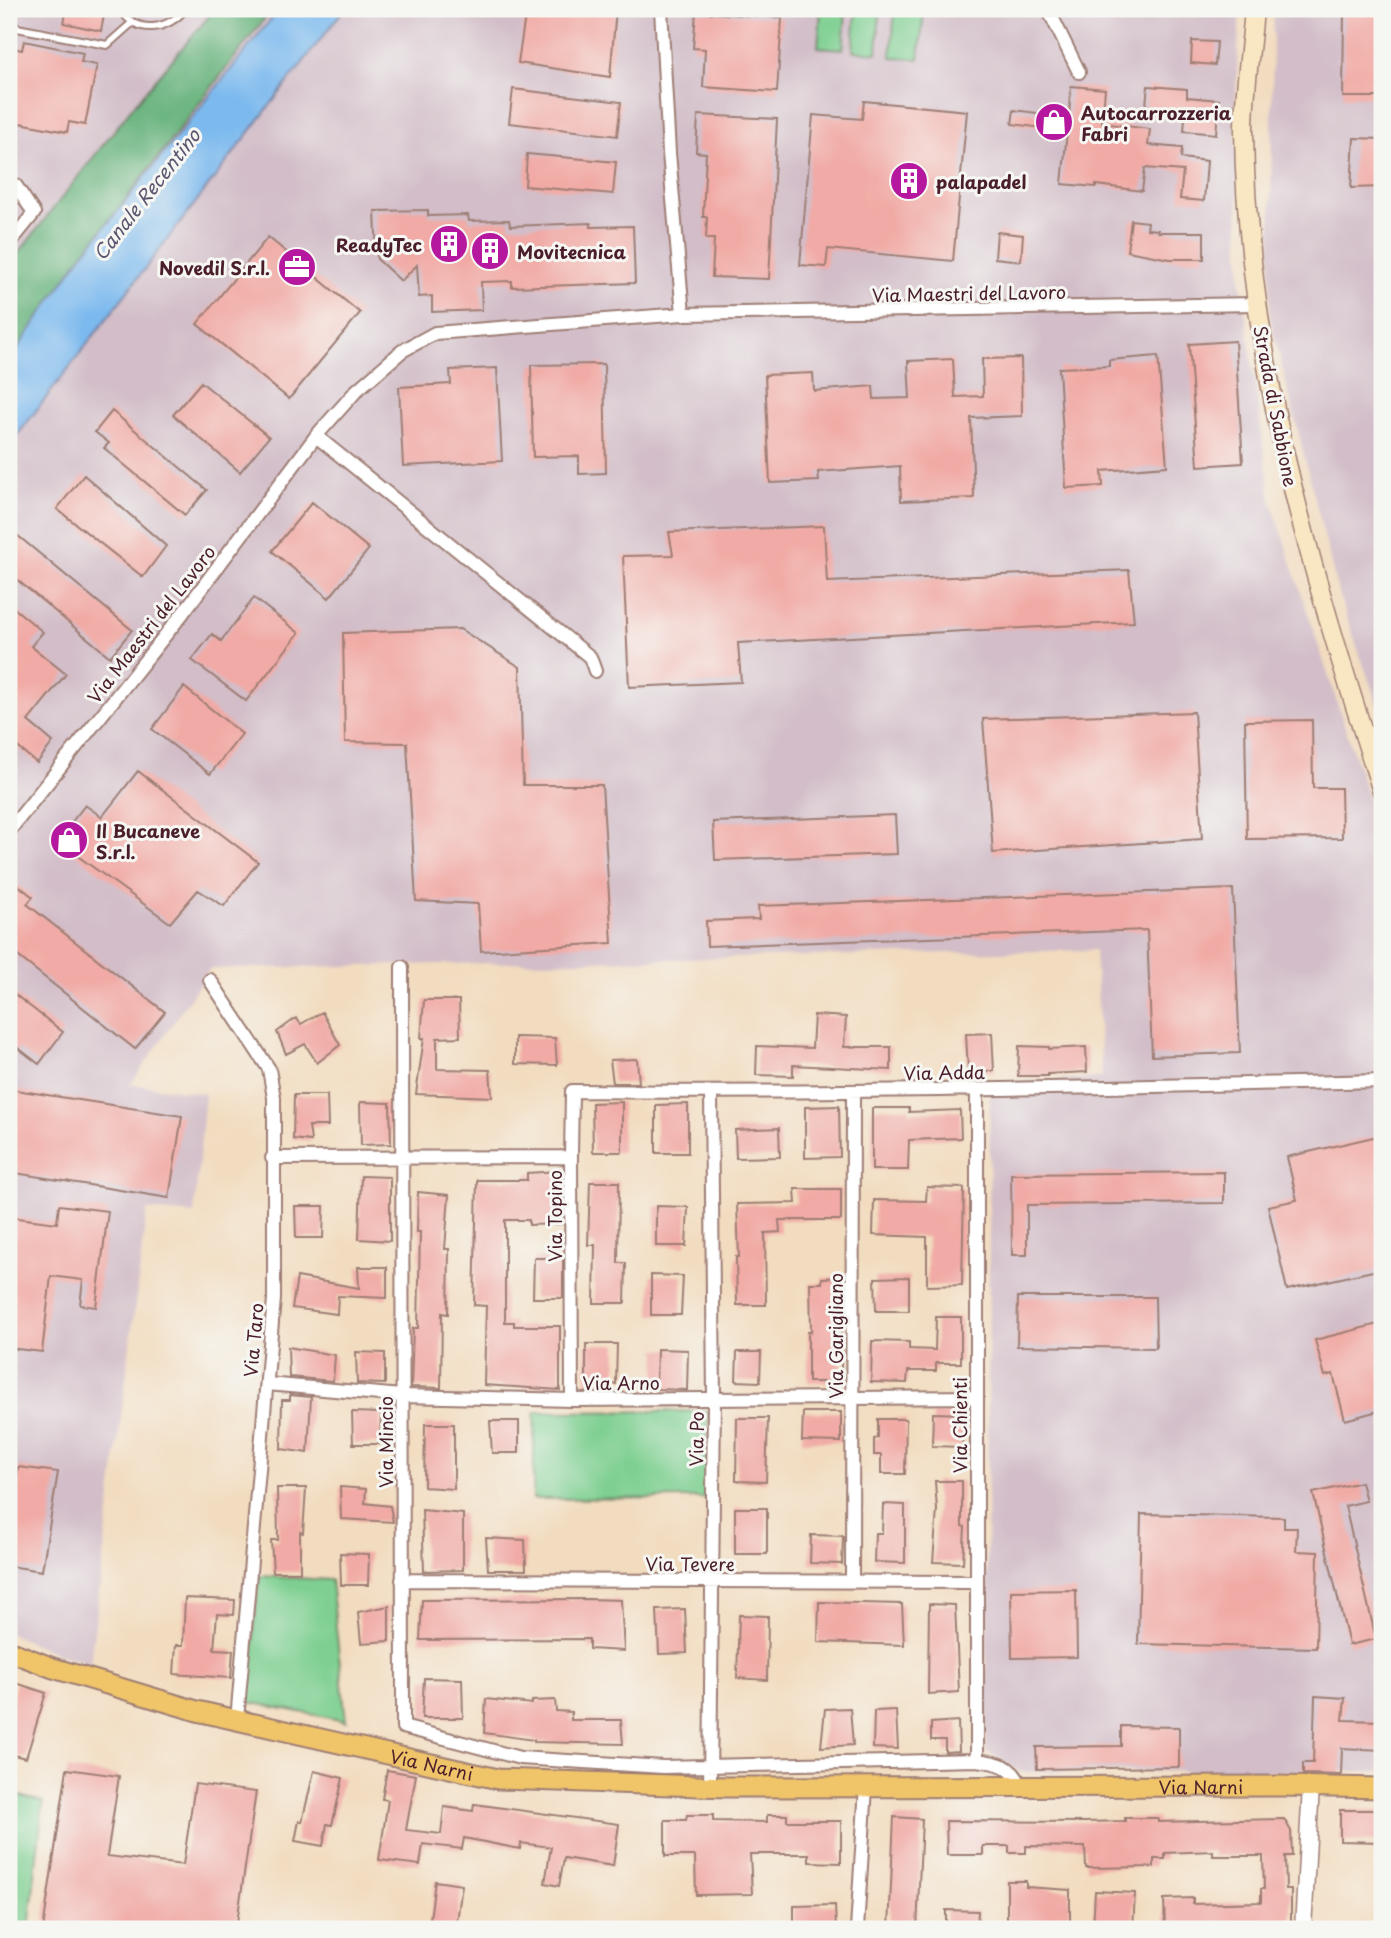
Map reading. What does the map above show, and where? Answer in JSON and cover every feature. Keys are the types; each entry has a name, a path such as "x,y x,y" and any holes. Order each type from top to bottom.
{"main road":[{"name":"Strada di Sabbione","path":"1254,9 1244,127 1247,209 1256,304 1281,444 1326,617 1382,791"},
{"name":"Via Narni","path":"9,1651 53,1668 197,1711 498,1779 710,1787 1382,1788"}],"street":[{"path":"661,9 682,314"},
{"path":"1048,9 1079,72"},
{"path":"9,185 16,186 34,213 9,244"},
{"name":"Via Maestri del Lavoro","path":"9,831 184,613 316,436 357,390 402,351 435,333 682,314 1256,304"},
{"path":"316,436 590,657 595,671"},
{"name":"Via Mincio","path":"402,967 403,1727"},
{"name":"Via Taro","path":"210,980 269,1069 274,1098 274,1299 237,1720"},
{"name":"Via Adda","path":"571,1157 572,1091 711,1093 977,1090 1382,1081"},
{"name":"Via Chienti","path":"977,1090 977,1760"},
{"name":"Via Garigliano","path":"852,1581 853,1091"},
{"name":"Via Po","path":"710,1787 714,1399 711,1093"},
{"path":"272,1158 403,1156"},
{"name":"Via Topino","path":"403,1156 571,1157 572,1400"},
{"name":"Via Arno","path":"267,1384 402,1396 572,1400 977,1397"},
{"name":"Via Tevere","path":"402,1580 977,1582"},
{"name":"Via Narni","path":"403,1727 520,1758 663,1767 977,1760 997,1762 1015,1773 1021,1786"},
{"path":"1303,1929 1311,1786"},
{"path":"857,1929 866,1787"}],"lane":[{"path":"121,9 134,22 157,28 179,18 186,9"},
{"path":"9,16 17,28 107,46 134,22"}],"shaded area":[{"path":"9,9 1240,9 1235,114 1241,282 1271,500 1382,840 1382,1771 1020,1772 986,1751 990,1082 1102,1078 1095,950 210,969 131,1084 205,1094 194,1214 147,1210 90,1664 57,1654 9,1633"},
{"path":"1273,9 1382,9 1382,717 1339,596 1270,318"}],"green space":[{"path":"215,9 272,9 77,262 9,361 9,253 17,255 135,104"},
{"path":"821,9 846,9 843,49 818,47"},
{"path":"856,9 880,9 877,53 853,51"},
{"path":"895,9 924,11 919,59 891,57"},
{"path":"708,1411 706,1498 533,1499 535,1412"},
{"path":"259,1576 331,1580 346,1721 248,1702"},
{"path":"9,1793 43,1802 29,1929 9,1929"}],"water":[{"name":"Canale Recentino","path":"279,9 344,9 9,446 9,361 77,262"}],"building":[{"path":"67,9 105,10 101,31 64,23"},
{"path":"526,9 616,9 610,77 518,63"},
{"path":"1344,9 1382,9 1382,97 1343,97"},
{"path":"696,12 782,18 777,92 703,87 705,49 693,48"},
{"path":"24,41 83,53 81,62 97,65 85,125 69,122 67,132 9,121 9,47 22,50"},
{"path":"1192,41 1217,42 1215,65 1191,63"},
{"path":"1071,86 1105,89 1102,123 1150,129 1148,145 1182,148 1181,158 1207,161 1204,201 1180,199 1183,171 1145,168 1142,191 1062,184 1067,131 1012,124 1014,110 1069,117"},
{"path":"1148,86 1187,89 1187,97 1219,100 1216,134 1184,131 1185,118 1145,114"},
{"path":"513,89 621,102 617,136 509,123"},
{"name":"palapadel","path":"864,101 967,111 953,261 828,249 826,267 800,265 813,115 862,119"},
{"path":"698,115 777,119 769,279 712,277 714,239 706,239 707,217 703,217 706,153 696,152"},
{"path":"1354,138 1382,139 1382,187 1351,188"},
{"path":"527,154 616,162 613,194 525,186"},
{"path":"428,210 428,216 468,215 469,221 509,220 510,226 591,223 591,227 633,226 635,283 512,287 512,281 481,282 482,310 432,312 432,296 419,297 417,265 401,281 377,259 375,211"},
{"path":"1131,220 1148,222 1147,229 1158,232 1204,232 1204,259 1170,259 1127,251"},
{"path":"997,232 1023,235 1021,261 995,258"},
{"path":"268,237 360,313 289,399 197,324"},
{"path":"1235,341 1243,463 1198,466 1189,344"},
{"path":"1158,356 1167,466 1102,471 1103,486 1066,488 1059,368 1109,366 1109,360"},
{"path":"1021,358 1022,416 971,418 974,498 901,501 900,466 818,472 819,481 770,483 765,375 813,373 814,391 873,386 874,399 910,398 908,361 953,359 955,397 983,396 982,359"},
{"path":"604,364 606,473 579,474 579,456 533,457 531,365"},
{"path":"497,368 502,461 403,466 399,387 451,384 450,370"},
{"path":"201,382 269,437 240,472 173,415"},
{"path":"112,411 207,490 185,515 104,448 109,443 95,432"},
{"path":"84,475 166,546 143,577 57,509"},
{"path":"312,502 369,549 329,598 272,551"},
{"path":"824,526 827,582 1129,570 1134,622 738,643 741,682 629,687 623,556 673,555 669,532"},
{"path":"17,535 132,630 110,657 9,573 9,545"},
{"path":"254,598 299,633 246,701 192,660 212,634 221,641"},
{"path":"9,604 43,632 31,646 66,674 28,721 53,742 37,763 9,740"},
{"path":"460,629 520,667 523,785 602,785 612,943 481,951 478,904 416,901 407,743 345,742 343,633"},
{"path":"184,687 242,734 210,774 152,729"},
{"path":"1194,712 1202,839 993,853 983,719"},
{"path":"1312,720 1313,788 1341,788 1342,838 1247,839 1245,721"},
{"path":"138,771 258,862 224,906 198,890 170,923 57,841 85,805 102,817"},
{"path":"895,815 897,854 715,860 713,822"},
{"path":"9,878 33,897 27,904 165,1012 135,1049 9,949"},
{"path":"1233,889 1240,1053 1152,1056 1147,930 707,946 706,921 759,919 758,906"},
{"path":"9,990 63,1032 39,1064 18,1048 9,1060"},
{"path":"424,1000 459,1000 460,1037 437,1038 437,1069 490,1070 492,1097 416,1094 424,1038 421,1038"},
{"path":"322,1012 340,1045 317,1063 305,1044 286,1054 277,1032 296,1018 301,1024"},
{"path":"814,1015 846,1017 844,1047 891,1047 891,1070 793,1065 793,1076 756,1075 757,1046 812,1048"},
{"path":"992,1033 994,1071 968,1071 966,1034"},
{"path":"515,1037 555,1038 557,1065 515,1064"},
{"path":"1019,1046 1049,1049 1086,1047 1087,1072 1018,1076"},
{"path":"637,1059 639,1083 613,1083 610,1060"},
{"path":"9,1089 182,1116 169,1198 9,1172"},
{"path":"294,1095 327,1095 328,1126 309,1126 311,1141 293,1139"},
{"path":"360,1102 390,1103 391,1144 361,1145"},
{"path":"622,1102 622,1152 593,1152 592,1103"},
{"path":"688,1104 688,1153 656,1153 656,1105"},
{"path":"839,1106 840,1157 805,1158 805,1107"},
{"path":"872,1108 909,1108 909,1112 960,1110 961,1138 909,1140 908,1170 872,1170"},
{"path":"779,1128 780,1157 736,1158 735,1130"},
{"path":"1382,1135 1382,1269 1287,1290 1268,1206 1297,1200 1287,1157"},
{"path":"559,1171 562,1224 529,1225 529,1220 505,1220 505,1322 514,1322 514,1326 560,1326 560,1390 484,1385 486,1306 474,1305 477,1180 527,1180 527,1173"},
{"path":"1224,1172 1224,1203 1027,1205 1027,1255 1012,1255 1011,1174"},
{"path":"361,1176 390,1177 390,1241 359,1239"},
{"path":"590,1182 619,1182 618,1263 626,1263 625,1303 594,1303 595,1245 588,1245"},
{"path":"927,1187 964,1188 962,1285 927,1286 927,1237 873,1235 874,1200 926,1201"},
{"path":"795,1189 841,1189 841,1220 779,1220 780,1232 765,1233 766,1305 737,1305 737,1204 796,1203"},
{"path":"418,1192 449,1195 445,1249 449,1249 448,1314 442,1313 441,1388 411,1387 413,1328 418,1328"},
{"path":"59,1205 108,1211 96,1307 80,1305 83,1280 51,1276 42,1352 9,1348 9,1217 57,1223"},
{"path":"295,1206 324,1206 323,1238 296,1238"},
{"path":"656,1206 688,1207 686,1246 656,1246"},
{"path":"534,1258 563,1258 563,1298 533,1298"},
{"path":"358,1267 387,1267 387,1298 338,1296 337,1314 292,1308 297,1277 359,1288"},
{"path":"651,1275 683,1276 681,1315 651,1315"},
{"path":"843,1277 844,1299 837,1299 838,1332 841,1332 841,1382 808,1382 810,1283 822,1283 822,1278"},
{"path":"909,1277 909,1311 876,1311 875,1278"},
{"path":"1018,1297 1155,1297 1156,1348 1017,1346"},
{"path":"936,1317 961,1317 961,1363 936,1363 936,1371 908,1371 907,1383 871,1382 872,1341 909,1342 909,1349 935,1350"},
{"path":"1382,1323 1382,1410 1345,1420 1333,1374 1325,1376 1315,1340"},
{"path":"586,1344 617,1344 616,1384 586,1384"},
{"path":"288,1347 335,1355 333,1381 289,1377"},
{"path":"657,1349 688,1350 687,1390 656,1389"},
{"path":"356,1352 385,1353 385,1384 357,1383"},
{"path":"737,1352 761,1352 760,1382 736,1381"},
{"path":"290,1395 311,1397 308,1453 281,1449 282,1400 290,1400"},
{"path":"352,1412 381,1413 380,1444 353,1444"},
{"path":"803,1412 841,1412 841,1442 802,1441"},
{"path":"933,1413 964,1414 962,1447 932,1446"},
{"path":"737,1418 768,1418 766,1482 736,1481"},
{"path":"878,1419 906,1419 905,1474 881,1474 881,1455 874,1455"},
{"path":"490,1421 519,1421 519,1453 492,1453"},
{"path":"425,1424 454,1424 454,1489 424,1487"},
{"path":"18,1467 58,1472 42,1571 9,1566 9,1529"},
{"path":"935,1481 962,1481 962,1526 965,1527 963,1563 933,1562 937,1510"},
{"path":"1361,1482 1366,1501 1345,1506 1376,1639 1349,1645 1313,1493"},
{"path":"340,1487 366,1489 365,1503 390,1506 393,1522 341,1519"},
{"path":"277,1488 306,1488 303,1533 300,1532 300,1572 273,1572 271,1540 278,1540"},
{"path":"883,1504 905,1505 905,1563 874,1562 875,1533 882,1533"},
{"path":"735,1508 767,1508 767,1554 735,1554"},
{"path":"422,1510 463,1514 463,1570 424,1571"},
{"path":"1141,1514 1284,1517 1284,1528 1297,1528 1296,1551 1318,1552 1316,1648 1138,1644"},
{"path":"811,1535 843,1536 842,1564 810,1563"},
{"path":"486,1538 525,1540 526,1570 488,1570"},
{"path":"340,1553 369,1554 368,1585 341,1585"},
{"path":"1076,1590 1077,1657 1012,1658 1011,1591"},
{"path":"185,1598 235,1600 234,1615 217,1614 214,1649 233,1650 231,1678 174,1674 176,1645 183,1645"},
{"path":"422,1600 621,1600 624,1651 589,1649 589,1639 420,1640"},
{"path":"819,1602 902,1604 904,1645 818,1642"},
{"path":"929,1604 955,1605 959,1692 928,1694"},
{"path":"389,1606 389,1641 361,1643 358,1612"},
{"path":"685,1609 687,1653 659,1654 657,1610"},
{"path":"739,1615 768,1616 767,1680 737,1678"},
{"path":"424,1678 462,1679 463,1718 422,1718"},
{"path":"16,1683 46,1693 26,1758 9,1754 9,1706"},
{"path":"1315,1696 1345,1698 1343,1720 1382,1721 1382,1750 1342,1748 1341,1775 1303,1774 1303,1763 1313,1763"},
{"path":"486,1699 532,1704 532,1701 555,1700 556,1711 571,1712 571,1720 621,1720 623,1744 534,1742 484,1733"},
{"path":"850,1708 853,1745 821,1747 825,1709"},
{"path":"896,1710 898,1749 873,1748 874,1711"},
{"path":"958,1721 959,1751 945,1752 945,1740 931,1740 931,1723"},
{"path":"1121,1726 1179,1727 1179,1767 1037,1769 1036,1747 1121,1746"},
{"path":"67,1769 119,1776 107,1856 183,1865 195,1784 256,1792 236,1929 43,1929"},
{"path":"387,1770 416,1775 406,1830 441,1834 444,1807 473,1811 474,1804 619,1824 613,1866 564,1858 559,1886 545,1883 551,1847 521,1843 520,1849 464,1838 462,1849 423,1844 420,1865 379,1860 388,1800 382,1799"},
{"path":"314,1771 343,1778 332,1825 327,1824 323,1846 295,1841"},
{"path":"1340,1810 1382,1810 1382,1842 1340,1841"},
{"path":"687,1815 713,1815 713,1821 767,1822 767,1815 787,1815 787,1821 841,1821 841,1863 809,1862 809,1854 750,1854 752,1894 696,1895 695,1856 665,1856 665,1820 686,1820"},
{"path":"894,1817 922,1819 917,1929 889,1929"},
{"path":"1125,1818 1158,1818 1158,1822 1284,1819 1291,1831 1292,1856 1285,1856 1286,1889 1291,1889 1291,1926 1165,1929 1164,1899 1193,1898 1193,1904 1261,1902 1261,1889 1264,1889 1263,1856 1213,1856 1213,1851 1165,1853 1165,1859 1154,1859 1154,1867 1086,1868 1085,1847 1026,1846 1026,1853 1009,1853 1009,1846 983,1846 983,1855 947,1855 946,1821 1085,1822 1125,1821"},
{"path":"435,1881 462,1885 456,1929 429,1927"},
{"path":"1007,1881 1026,1881 1026,1887 1070,1890 1070,1925 1066,1925 1066,1929 1007,1929"},
{"path":"1095,1891 1135,1893 1133,1929 1093,1929"},
{"path":"835,1905 836,1929 794,1929 794,1906"},
{"path":"946,1910 978,1911 977,1929 946,1929"}],"place":[{"name":"Autocarrozzeria Fabri","path":"1054,122"},
{"name":"palapadel","path":"909,181"},
{"name":"ReadyTec","path":"449,244"},
{"name":"Movitecnica","path":"490,251"},
{"name":"Novedil S.r.l.","path":"297,267"},
{"name":"Il Bucaneve S.r.l.","path":"69,840"}]}
